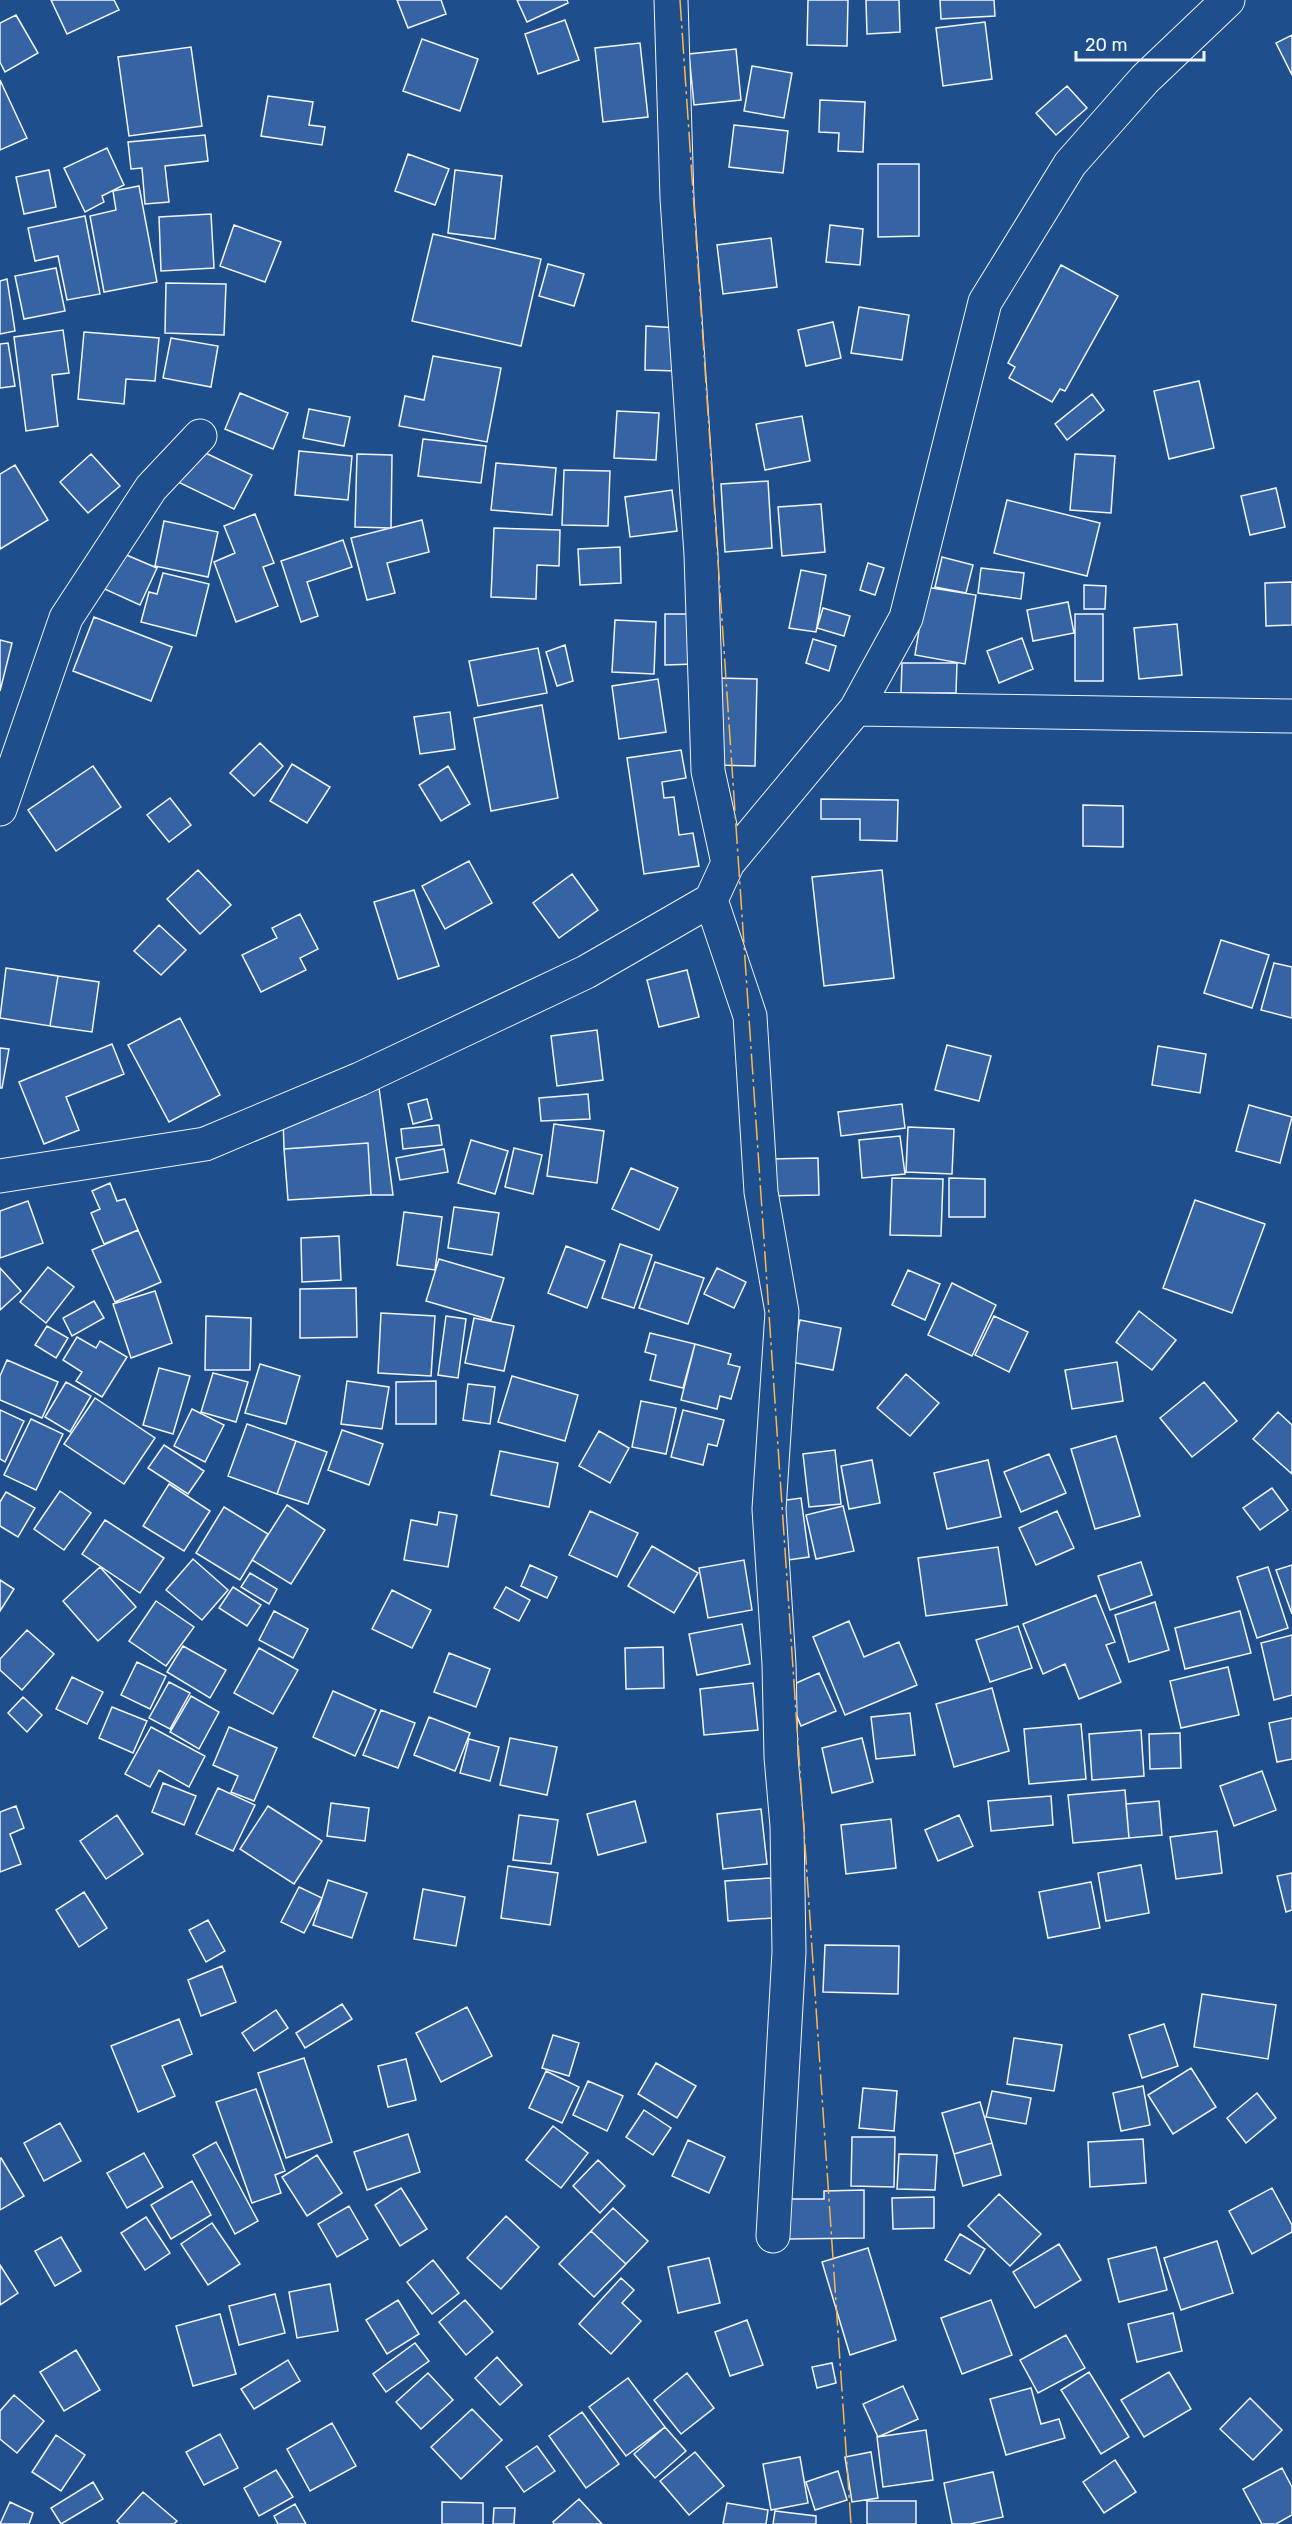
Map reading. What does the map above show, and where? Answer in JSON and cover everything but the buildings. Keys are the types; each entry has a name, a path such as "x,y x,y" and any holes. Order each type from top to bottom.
{"street":[{"path":"671,0 677,198 701,555 708,771 728,862"},
{"path":"0,1176 206,1144 360,1080 586,972 711,900 728,862 856,709 906,618 985,302 1070,164 1145,79 1228,0"},
{"path":"0,809 66,618 151,488 200,436"},
{"path":"856,709 1292,716"},
{"path":"711,900 750,1016 761,1192 782,1312 769,1509 779,1664 781,1757 787,1826 789,1952 773,2236"}],"power":[{"path":"680,0 851,2524"}]}
